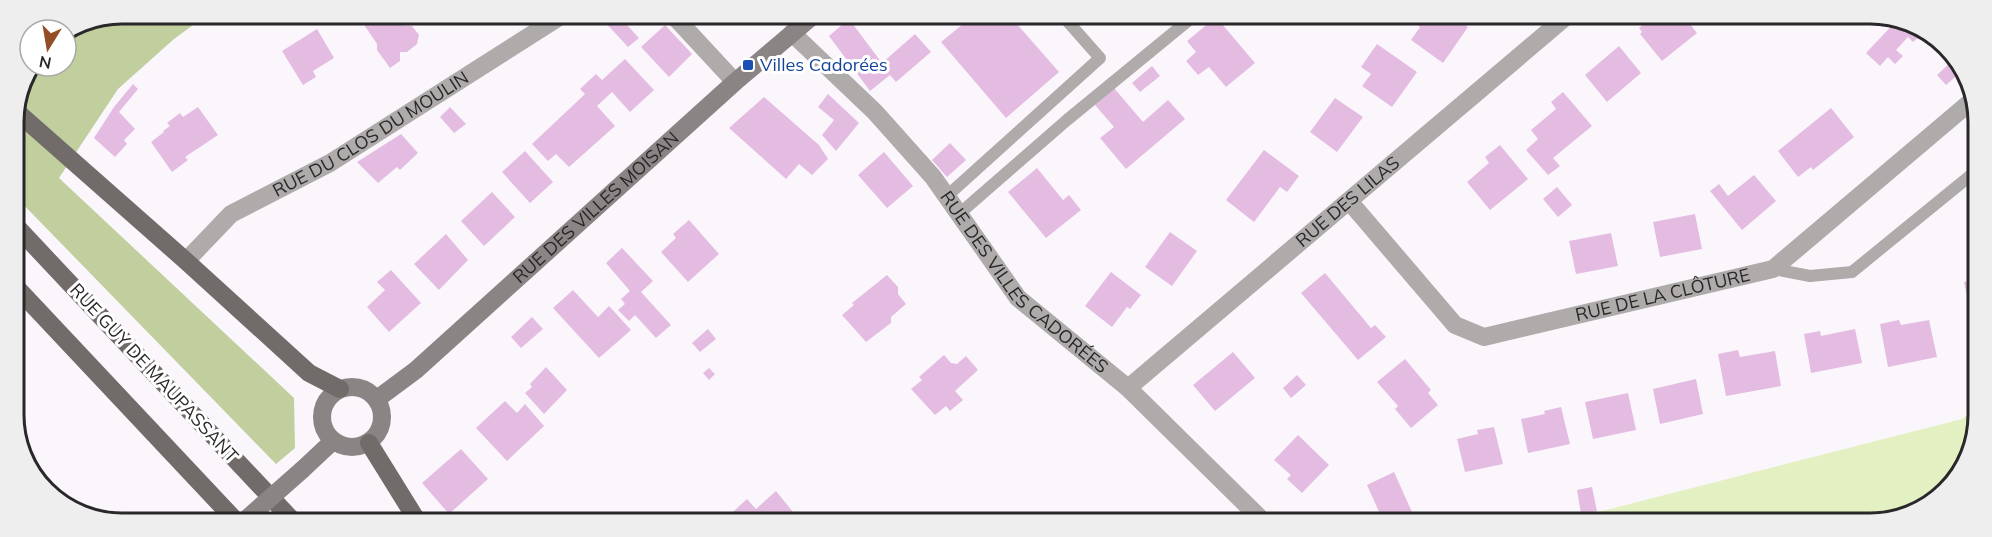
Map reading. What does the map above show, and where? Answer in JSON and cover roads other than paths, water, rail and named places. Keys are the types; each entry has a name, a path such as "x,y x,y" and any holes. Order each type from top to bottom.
{"main road":[{"name":"RUE DES VILLES MOISAN","path":"377,399 416,370 735,82 803,24"},
{"path":"24,118 309,373 340,389"},
{"name":"RUE GUY DE MAUPASSANT","path":"24,235 286,513"},
{"path":"24,296 228,513"},
{"path":"360,388 377,399 383,418 381,428 369,443 350,448 341,446 326,433 322,424 325,403 340,389 360,388"},
{"path":"253,513 333,441"},
{"path":"369,443 412,513"}],"street":[{"name":"RUE DU CLOS DU MOULIN","path":"186,261 231,214 330,163 548,24"},
{"path":"681,24 735,82"},
{"name":"RUE DES LILAS","path":"1128,388 1557,24"},
{"name":"RUE DES VILLES CADORÉES","path":"792,33 875,112 933,177 1018,298 1128,388 1255,513"},
{"name":"RUE DE LA CLÔTURE","path":"1349,201 1455,325 1484,337 1773,270 1966,105"}],"lane":[{"path":"947,196 1100,58 1070,24"},
{"path":"959,214 1067,120 1184,24"},
{"path":"1773,270 1810,276 1852,272 1968,178"}],"place":[{"name":"Villes Cadorées","path":"748,65"}]}
